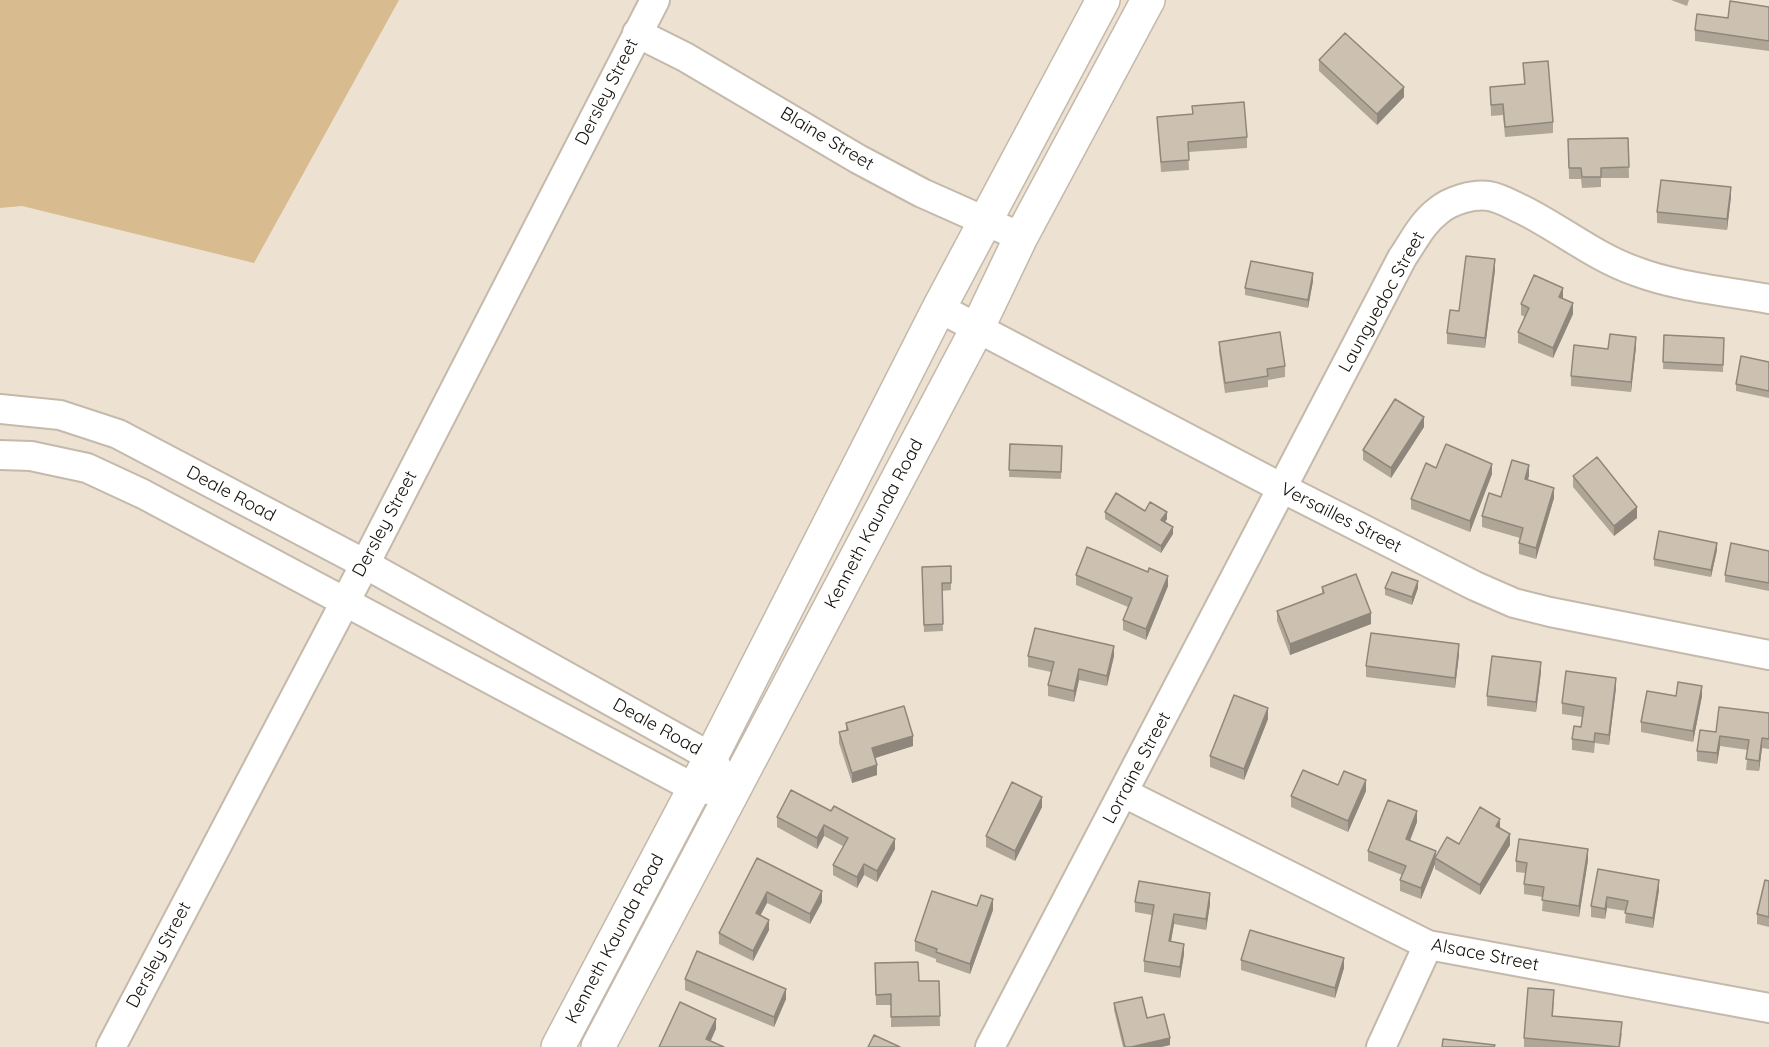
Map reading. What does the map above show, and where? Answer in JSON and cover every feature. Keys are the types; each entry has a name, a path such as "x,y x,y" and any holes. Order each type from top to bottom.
{"main road":[{"name":"Kenneth Kaunda Road","path":"558,1047 711,757 939,308 1103,0"},
{"name":"Kenneth Kaunda Road","path":"598,1047 978,327 1021,237 1148,0"}],"street":[{"name":"Dersley Street","path":"111,1047 344,600 365,564 655,0"},
{"name":"Blaine Street","path":"637,33 685,57 858,159 922,193 1021,237"},
{"name":"Launguedoc Street","path":"1282,488 1402,258 1423,225 1438,210 1449,204 1475,196 1500,199 1552,226 1598,254 1635,271 1678,283 1769,299"},
{"name":"Versailles Street","path":"939,308 1282,488 1475,586 1514,603 1769,655"},
{"name":"Deale Road","path":"0,408 60,415 118,434 365,564 711,757 732,793"},
{"path":"117,482 136,444"},
{"name":"Deale Road","path":"0,455 31,456 87,468 143,494 694,788 732,793"},
{"name":"Lorraine Street","path":"990,1047 1282,488"},
{"name":"Alsace Street","path":"1124,793 1428,945 1769,1008"},
{"path":"1382,1047 1428,945"}],"shaded area":[{"path":"0,0 399,0 254,263 22,206 0,208"}],"building":[{"path":"1730,1 1769,7 1769,41 1695,30 1697,14 1728,18"},
{"path":"1345,33 1404,87 1377,114 1319,60"},
{"path":"1548,61 1553,122 1505,127 1503,104 1491,105 1490,87 1525,84 1523,63"},
{"path":"1244,102 1247,137 1188,142 1189,160 1161,162 1157,117 1193,114 1192,106"},
{"path":"1628,138 1629,167 1601,168 1601,177 1582,177 1581,168 1569,168 1568,139"},
{"path":"1661,180 1731,187 1727,219 1657,212"},
{"path":"1466,256 1495,259 1485,338 1447,333 1450,310 1459,311"},
{"path":"1251,261 1313,273 1308,300 1245,288"},
{"path":"1534,275 1563,288 1559,297 1573,303 1553,348 1518,332 1529,308 1521,304"},
{"path":"1280,332 1285,366 1267,369 1268,376 1225,383 1219,342"},
{"path":"1610,334 1636,337 1631,382 1571,376 1574,345 1608,349"},
{"path":"1664,335 1724,338 1723,365 1663,362"},
{"path":"1741,356 1769,362 1769,391 1736,384"},
{"path":"1395,399 1424,417 1391,468 1363,450"},
{"path":"1010,444 1062,446 1061,472 1009,470"},
{"path":"1446,444 1492,464 1470,521 1411,499 1426,463 1436,468"},
{"path":"1597,457 1637,507 1614,526 1573,476"},
{"path":"1512,460 1529,465 1525,479 1554,488 1536,548 1519,543 1523,528 1482,516 1489,493 1501,497"},
{"path":"1116,493 1145,511 1150,502 1167,512 1161,520 1173,527 1161,546 1105,512"},
{"path":"1659,531 1717,543 1711,570 1654,559"},
{"path":"1731,543 1769,551 1769,583 1725,575"},
{"path":"1087,547 1148,572 1149,568 1168,576 1146,629 1123,620 1132,598 1076,575"},
{"path":"951,566 951,583 942,583 943,624 924,625 922,567"},
{"path":"1392,572 1418,581 1412,597 1385,588"},
{"path":"1356,574 1371,613 1290,644 1277,611 1324,593 1322,587"},
{"path":"1035,628 1114,646 1107,676 1079,669 1074,691 1048,685 1054,662 1028,656"},
{"path":"1371,633 1459,644 1455,678 1366,666"},
{"path":"1492,656 1541,662 1536,702 1487,696"},
{"path":"1566,671 1616,678 1609,735 1595,733 1594,742 1572,739 1574,726 1581,727 1584,707 1562,703"},
{"path":"1678,682 1702,686 1693,731 1641,722 1647,691 1676,696"},
{"path":"1234,695 1268,708 1244,769 1210,756"},
{"path":"904,706 913,736 872,748 877,765 852,773 839,732 848,730 846,723"},
{"path":"1719,707 1769,713 1769,739 1762,738 1759,761 1746,759 1749,740 1720,736 1717,753 1697,751 1700,730 1716,732"},
{"path":"1303,770 1338,785 1344,771 1366,780 1348,821 1291,796"},
{"path":"1012,782 1042,797 1015,851 986,836"},
{"path":"791,790 831,811 834,806 895,839 877,871 864,864 857,877 833,865 848,838 824,825 817,838 777,817"},
{"path":"1388,800 1417,811 1406,839 1436,851 1421,888 1400,880 1406,866 1368,851"},
{"path":"1480,807 1500,819 1496,826 1510,834 1480,885 1435,858 1447,837 1459,844"},
{"path":"1519,839 1588,849 1579,906 1542,900 1544,887 1524,884 1527,863 1516,861"},
{"path":"757,858 822,891 810,914 767,892 756,913 769,920 753,951 719,933"},
{"path":"1598,869 1659,880 1653,918 1625,913 1628,901 1607,897 1605,909 1591,906"},
{"path":"1765,880 1769,881 1769,917 1757,914"},
{"path":"1139,881 1210,893 1206,919 1174,914 1169,941 1184,944 1180,967 1144,961 1154,905 1135,902"},
{"path":"932,891 977,906 981,895 993,899 970,964 936,952 937,949 915,941"},
{"path":"1250,930 1344,958 1335,988 1241,960"},
{"path":"697,951 786,989 774,1017 685,979"},
{"path":"918,962 919,981 939,981 940,1016 891,1017 891,994 876,995 875,963"},
{"path":"1528,988 1554,990 1552,1016 1622,1022 1619,1047 1524,1038"},
{"path":"1142,997 1147,1018 1164,1014 1170,1038 1125,1047 1114,1003"},
{"path":"680,1002 716,1019 706,1039 724,1047 659,1047"},
{"path":"874,1035 900,1047 868,1047"},
{"path":"1443,1039 1495,1045 1494,1047 1442,1047"}]}
